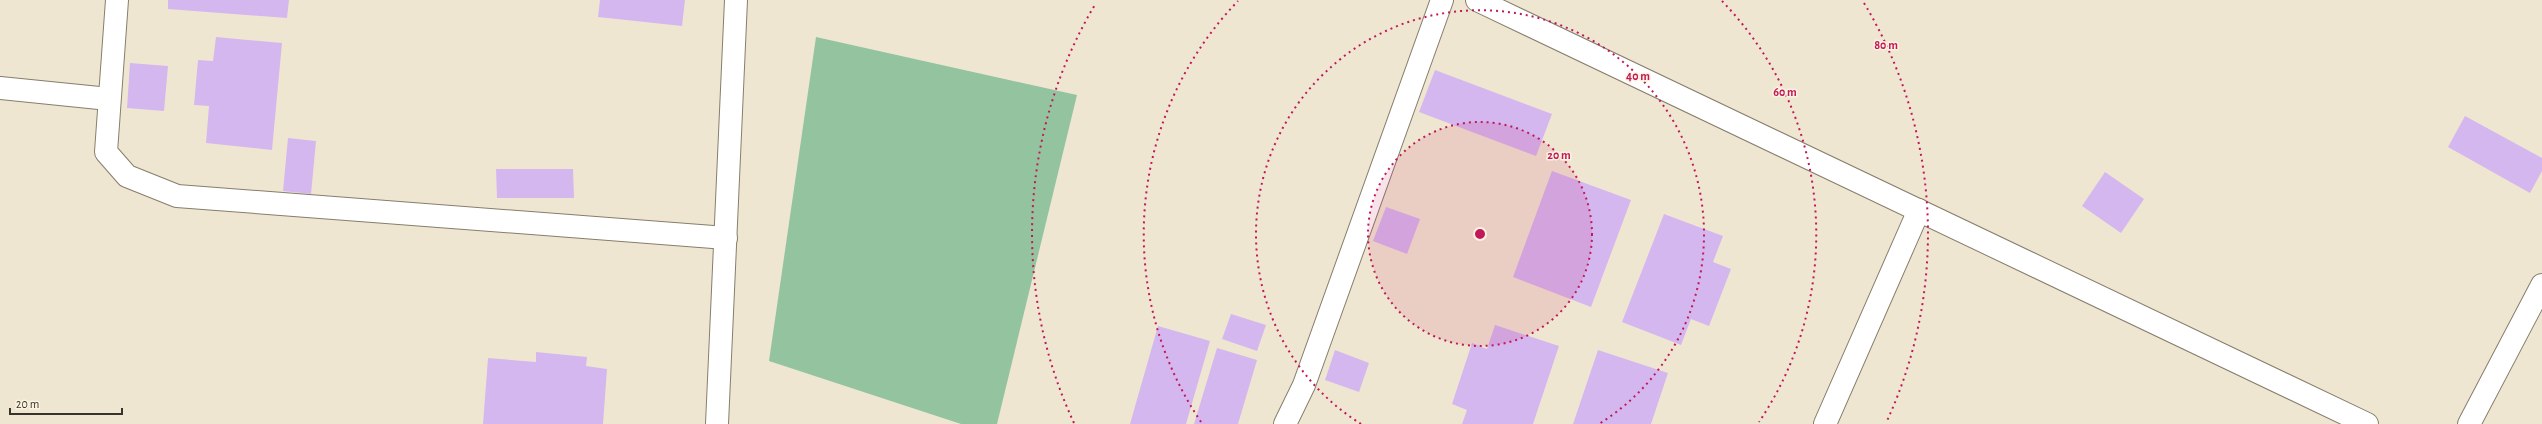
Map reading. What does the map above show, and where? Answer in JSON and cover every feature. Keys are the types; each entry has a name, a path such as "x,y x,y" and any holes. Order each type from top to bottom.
{"street":[{"path":"117,0 106,152 127,176 155,190 177,196 726,238"},
{"path":"717,424 736,0"},
{"path":"1285,424 1304,385 1442,0"},
{"path":"1477,0 2366,424"},
{"path":"0,88 109,99"},
{"path":"1825,424 1919,210"},
{"path":"2469,424 2542,285"}],"green space":[{"path":"816,37 1077,95 997,424 961,424 769,361"}],"building":[{"path":"168,0 289,0 287,18 168,9"},
{"path":"600,0 685,0 682,26 598,17"},
{"path":"216,37 282,43 272,150 206,143 209,106 194,105 198,60 213,61"},
{"path":"130,63 168,66 164,111 127,108"},
{"path":"1435,70 1552,114 1536,156 1419,112"},
{"path":"2465,116 2542,158 2542,171 2530,193 2448,147"},
{"path":"288,138 316,141 311,194 283,191"},
{"path":"496,169 573,169 574,198 497,198"},
{"path":"1552,171 1631,200 1591,307 1513,277"},
{"path":"2105,172 2144,199 2121,233 2082,206"},
{"path":"1386,207 1420,219 1407,254 1373,241"},
{"path":"1664,214 1723,236 1713,262 1731,269 1709,326 1691,319 1681,345 1622,322"},
{"path":"1231,314 1266,325 1257,351 1222,339"},
{"path":"1495,325 1559,346 1533,424 1462,424 1467,410 1452,404 1472,343 1487,349"},
{"path":"1158,326 1210,341 1186,424 1130,424"},
{"path":"1217,348 1257,360 1238,424 1194,424"},
{"path":"1335,350 1369,363 1359,392 1325,380"},
{"path":"1598,350 1668,373 1651,424 1573,424"},
{"path":"536,352 587,357 586,366 607,369 603,424 483,424 488,358 536,362"}]}
